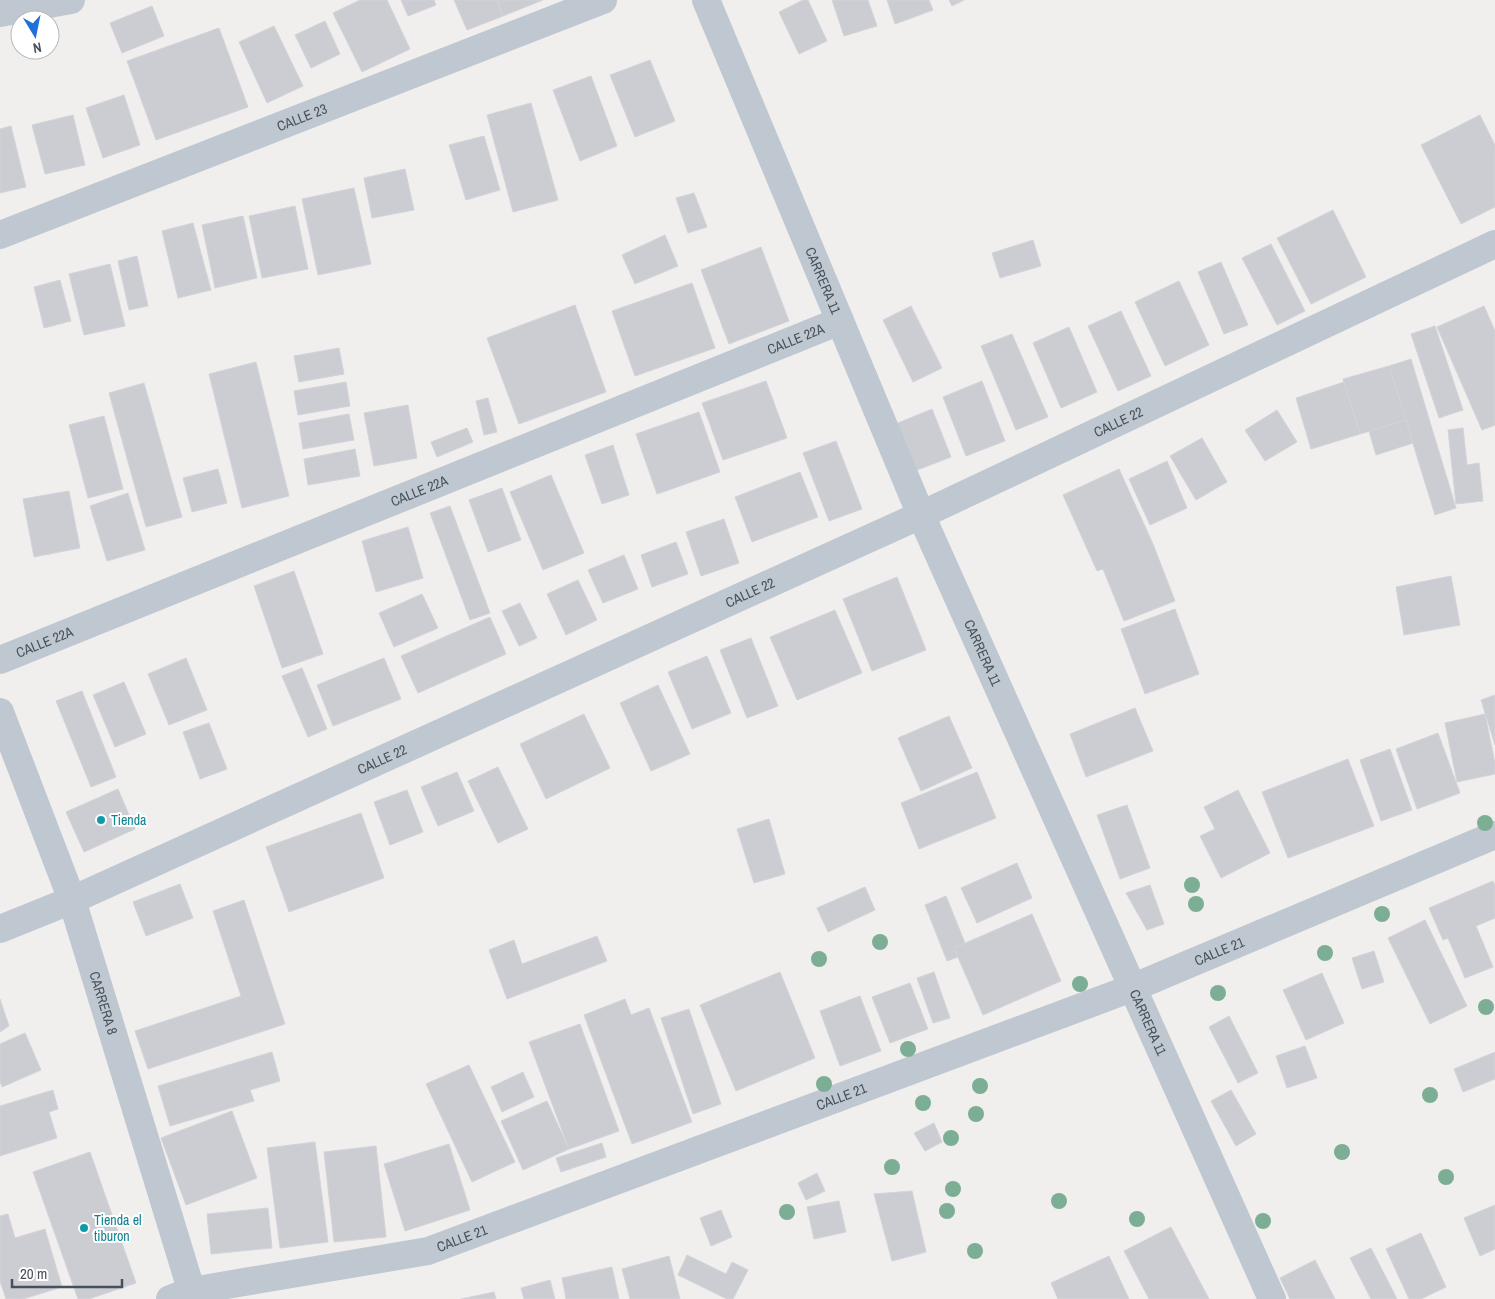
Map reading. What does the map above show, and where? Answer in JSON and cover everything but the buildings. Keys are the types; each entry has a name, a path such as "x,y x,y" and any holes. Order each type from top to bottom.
{"street":[{"path":"0,13 72,0"},
{"name":"CALLE 23","path":"0,234 603,0"},
{"name":"CARRERA 11","path":"706,0 921,515 1272,1299"},
{"name":"CALLE 22","path":"0,929 72,900 921,515 1495,244"},
{"name":"CALLE 22A","path":"0,660 840,321"},
{"name":"CARRERA 8","path":"0,712 72,900 185,1296"},
{"name":"CALLE 21","path":"185,1296 428,1251 1132,988 1495,835"}],"place":[{"name":"Tienda","path":"101,820"},
{"name":"Tienda el tiburon","path":"84,1228"}]}
